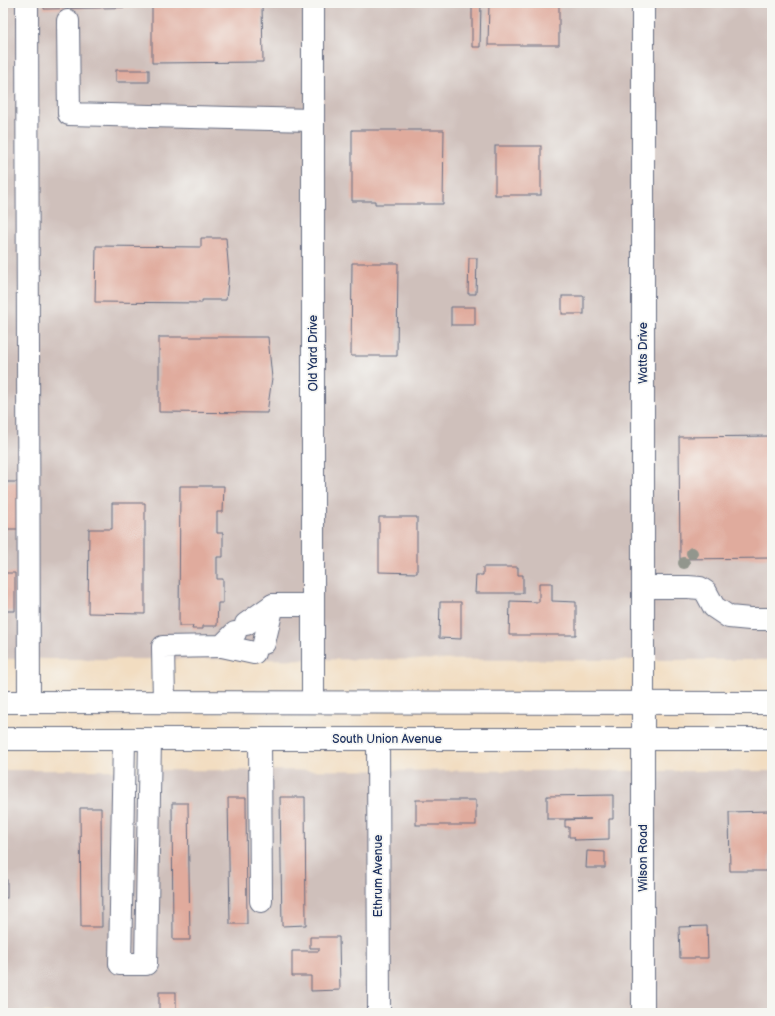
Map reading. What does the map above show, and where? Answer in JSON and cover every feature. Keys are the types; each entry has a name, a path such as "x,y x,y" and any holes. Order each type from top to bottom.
{"street":[{"path":"27,3 28,702"},
{"name":"Old Yard Drive","path":"313,3 313,702"},
{"name":"Watts Drive","path":"643,3 643,703"},
{"path":"68,21 69,114 313,120"},
{"path":"643,587 700,588 706,592 714,607 729,617 772,619"},
{"path":"164,702 163,647 234,635 273,605 313,605"},
{"path":"234,635 259,648 273,605"},
{"path":"3,702 772,703"},
{"name":"Wilson Road","path":"643,703 643,1013"},
{"name":"South Union Avenue","path":"3,738 772,739"},
{"path":"124,739 120,964 146,964 150,739"},
{"path":"260,739 261,901"},
{"name":"Ethrum Avenue","path":"378,739 379,1013"}],"shaded area":[{"path":"3,3 772,3 772,660 3,659"},
{"path":"3,770 772,771 772,1013 3,1013"}],"building":[{"path":"44,3 148,3 149,7 44,9"},
{"path":"152,3 262,3 263,62 152,63"},
{"path":"472,3 481,3 480,47 472,47"},
{"path":"489,3 559,3 559,45 488,45"},
{"path":"116,70 149,70 149,82 116,82"},
{"path":"352,130 444,130 443,204 375,204 375,201 352,201"},
{"path":"495,146 541,146 541,195 495,195"},
{"path":"201,238 226,238 229,273 226,300 202,300 202,303 95,302 96,246 201,247"},
{"path":"469,258 477,258 476,294 468,294"},
{"path":"352,263 398,263 397,356 351,356"},
{"path":"562,296 584,296 584,314 562,314"},
{"path":"451,307 475,307 475,325 451,325"},
{"path":"159,337 268,337 272,378 267,413 159,412"},
{"path":"772,436 772,558 680,559 679,437"},
{"path":"3,482 20,482 20,529 3,529"},
{"path":"180,486 224,486 223,512 217,512 217,533 223,533 223,557 217,557 217,579 223,579 223,603 218,603 217,626 203,626 203,629 192,629 193,626 179,626"},
{"path":"112,503 145,503 145,614 88,613 89,529 112,529"},
{"path":"379,517 417,517 417,573 379,572"},
{"path":"483,567 518,567 518,575 523,575 523,593 475,593 476,575 483,575"},
{"path":"3,573 15,573 15,611 6,611 4,620"},
{"path":"539,583 552,583 552,601 576,602 576,635 509,635 510,601 539,602"},
{"path":"440,602 461,602 461,639 439,638"},
{"path":"613,795 613,819 609,819 609,839 575,840 574,837 569,837 569,827 565,827 565,820 591,819 547,819 547,796"},
{"path":"280,797 305,797 306,925 282,926"},
{"path":"228,798 246,798 247,924 230,924"},
{"path":"416,800 476,800 476,825 416,825"},
{"path":"172,803 188,803 190,940 173,940"},
{"path":"80,808 101,808 102,927 81,927"},
{"path":"769,811 769,871 730,871 729,812"},
{"path":"587,851 605,852 605,868 586,868"},
{"path":"3,880 7,880 7,898 3,898"},
{"path":"707,926 708,958 680,958 679,927"},
{"path":"310,937 339,937 340,990 311,991 311,976 292,976 292,951 319,951 319,948 310,948"},
{"path":"159,992 176,992 176,1013 159,1013"}]}
